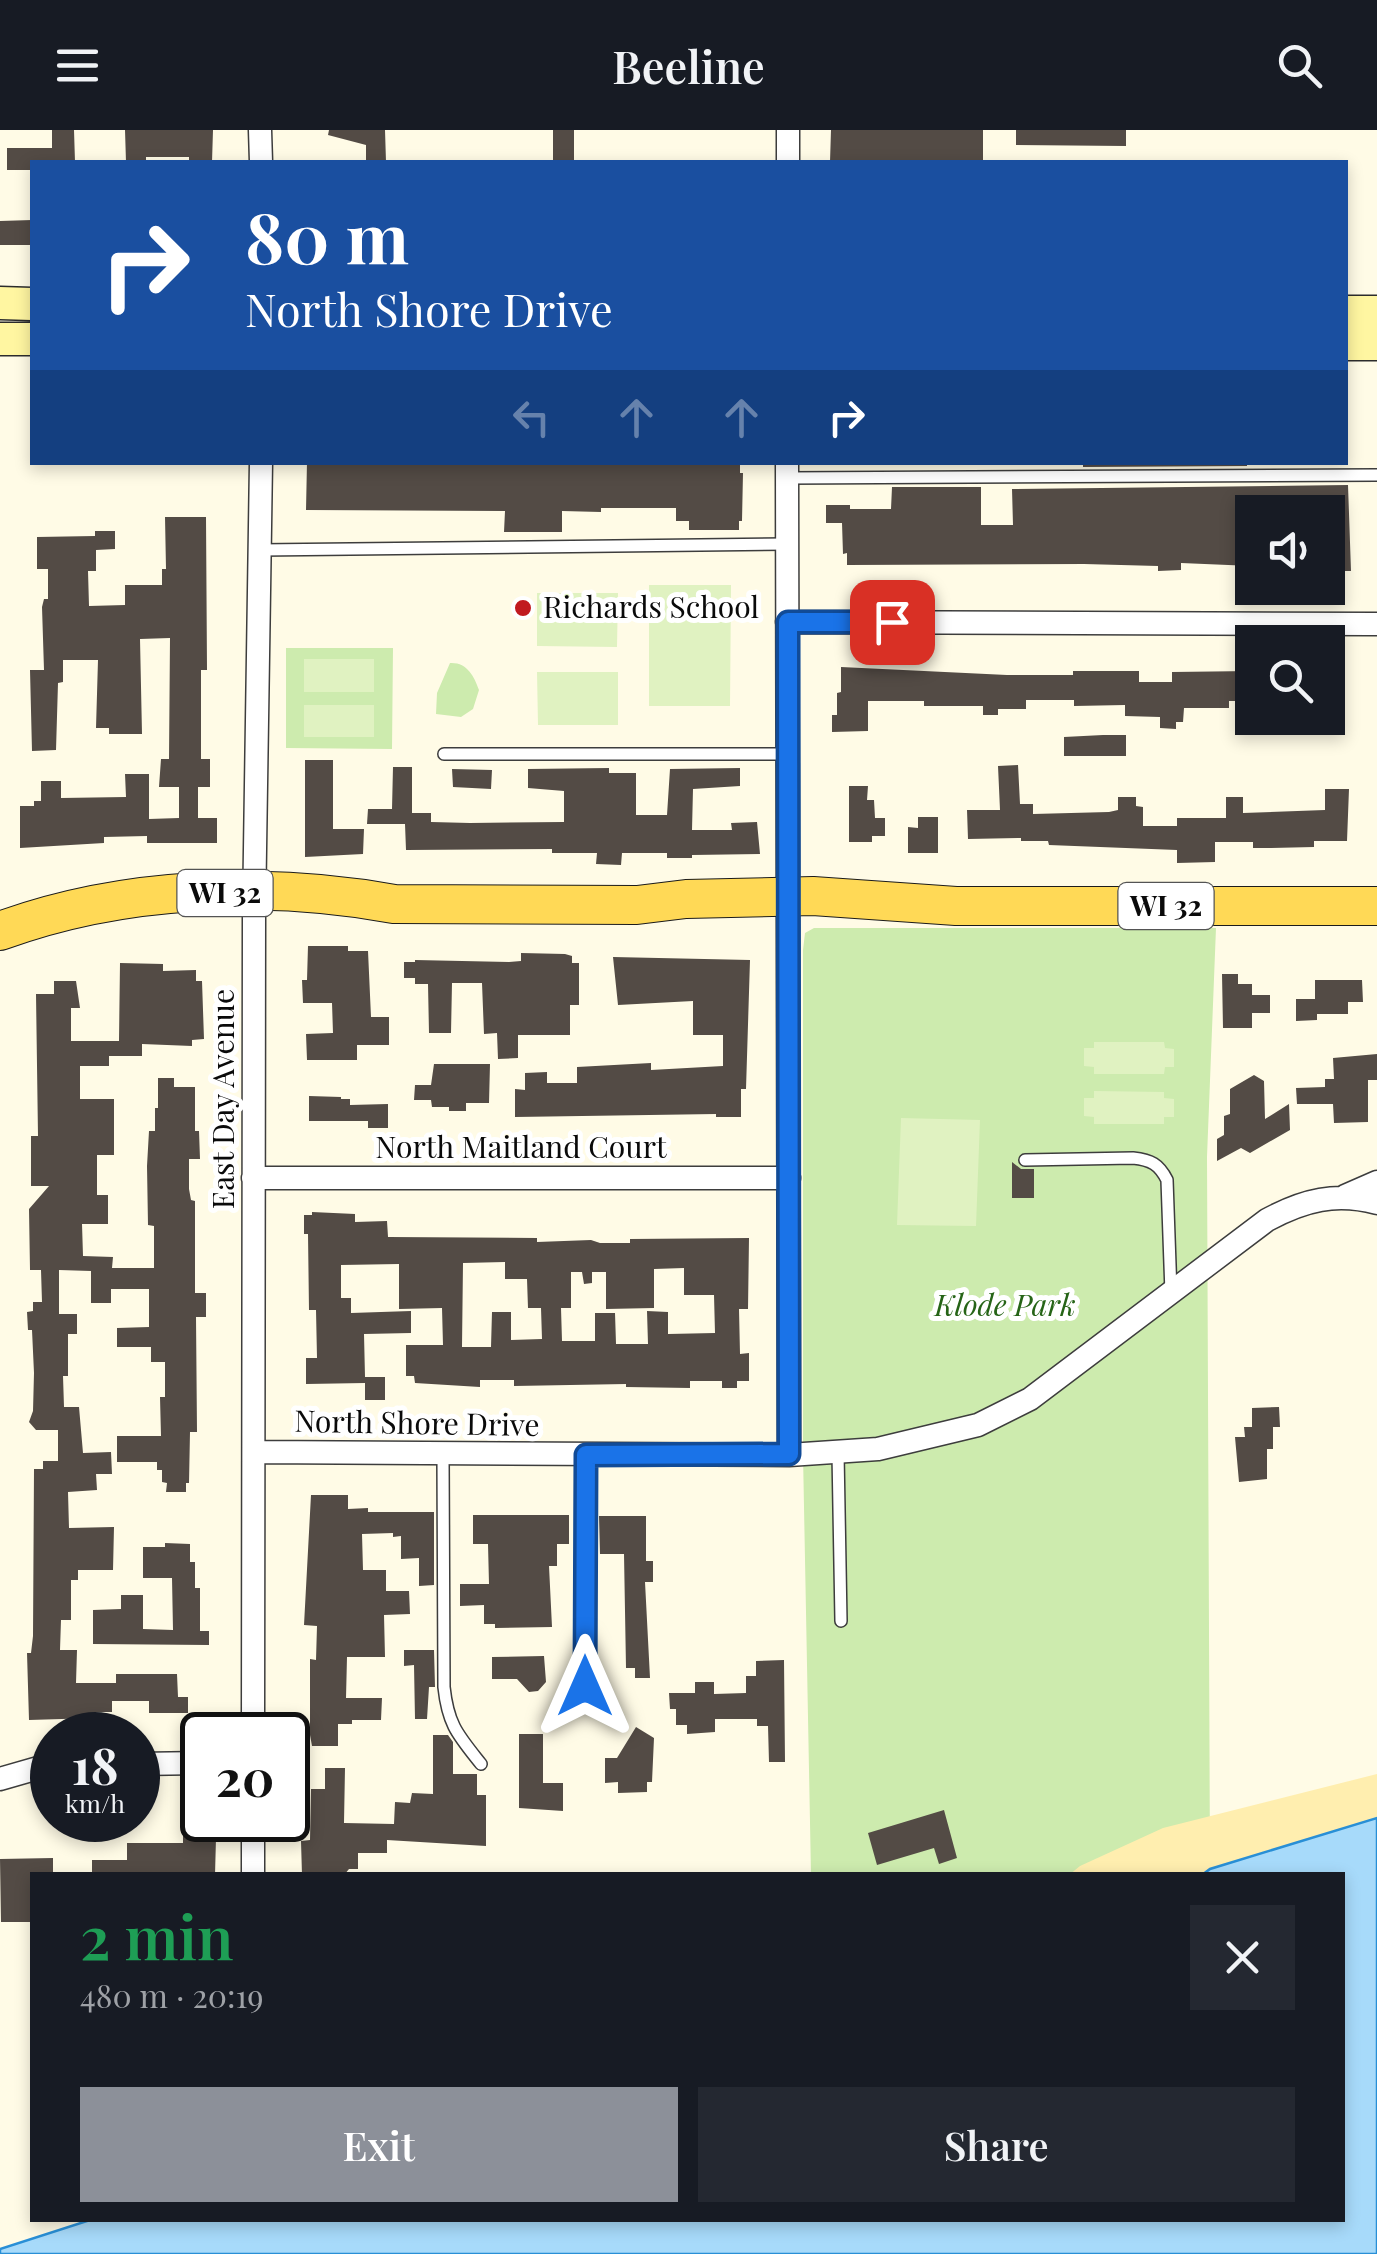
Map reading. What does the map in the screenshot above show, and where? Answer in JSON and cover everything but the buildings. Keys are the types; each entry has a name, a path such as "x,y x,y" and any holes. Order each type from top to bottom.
{"main road":[{"name":"WI 32","path":"0,954 35,937 102,919 255,903 357,898 394,904 637,905 686,898 788,906 922,901 956,906 1377,906"},
{"name":"WI 32","path":"0,931 106,901 255,903"}],"street":[{"path":"260,130 260,160"},
{"path":"788,130 788,160"},
{"path":"0,304 30,304"},
{"path":"1348,312 1377,312"},
{"path":"0,339 30,339"},
{"path":"1348,344 1377,344"},
{"name":"East Day Avenue","path":"253,1712 253,1178 261,465"},
{"path":"787,470 789,1454"},
{"path":"788,622 1377,624"},
{"name":"North Maitland Court","path":"253,1178 789,1178"},
{"name":"North Shore Drive","path":"255,1452 838,1454 878,1449 978,1424 1030,1400 1276,1215 1302,1203 1344,1196 1377,1182"},
{"name":"North Shore Drive","path":"1344,1196 1377,1202"},
{"path":"0,1779 30,1770"},
{"path":"253,1842 253,1872"}],"lane":[{"path":"787,470 1377,475"},
{"path":"260,550 787,544"},
{"path":"444,754 788,754"},
{"path":"1026,1160 1133,1158 1150,1160 1161,1168 1167,1180 1171,1293"},
{"path":"838,1454 841,1621"},
{"path":"443,1455 447,1716 453,1730 481,1764"},
{"path":"585,1686 586,1455"}],"green space":[{"path":"649,585 731,585 730,706 649,706"},
{"path":"537,593 618,593 617,647 537,646"},
{"path":"286,648 393,648 392,749 286,748"},
{"path":"304,659 374,659 374,692 304,692"},
{"path":"450,663 465,667 479,690 473,709 461,717 436,714 437,693"},
{"path":"537,672 618,672 618,725 538,725"},
{"path":"304,705 374,705 374,737 304,737"},
{"name":"Klode Park","path":"814,928 1216,928 1207,1157 1210,1869 1206,1872 811,1872 803,1454 805,933"},
{"path":"1094,1042 1164,1042 1165,1048 1174,1049 1174,1067 1165,1067 1164,1074 1094,1074 1094,1067 1084,1066 1084,1048 1094,1048"},
{"path":"1094,1091 1164,1092 1164,1098 1174,1099 1174,1117 1164,1117 1164,1124 1094,1124 1094,1117 1084,1116 1084,1098 1094,1098"},
{"path":"901,1118 980,1120 976,1226 897,1225"}],"sand":[{"path":"1377,1774 1377,1818 1206,1872 1073,1872 1163,1828"}],"water":[{"path":"1377,1818 1377,2254 0,2254 0,2249 84,2222 1345,2222 1345,1872 1206,1872"}],"place":[{"name":"Richards School","path":"523,608"}],"route":[{"path":"585,1686 586,1455 789,1454 788,622 892,622"}]}
